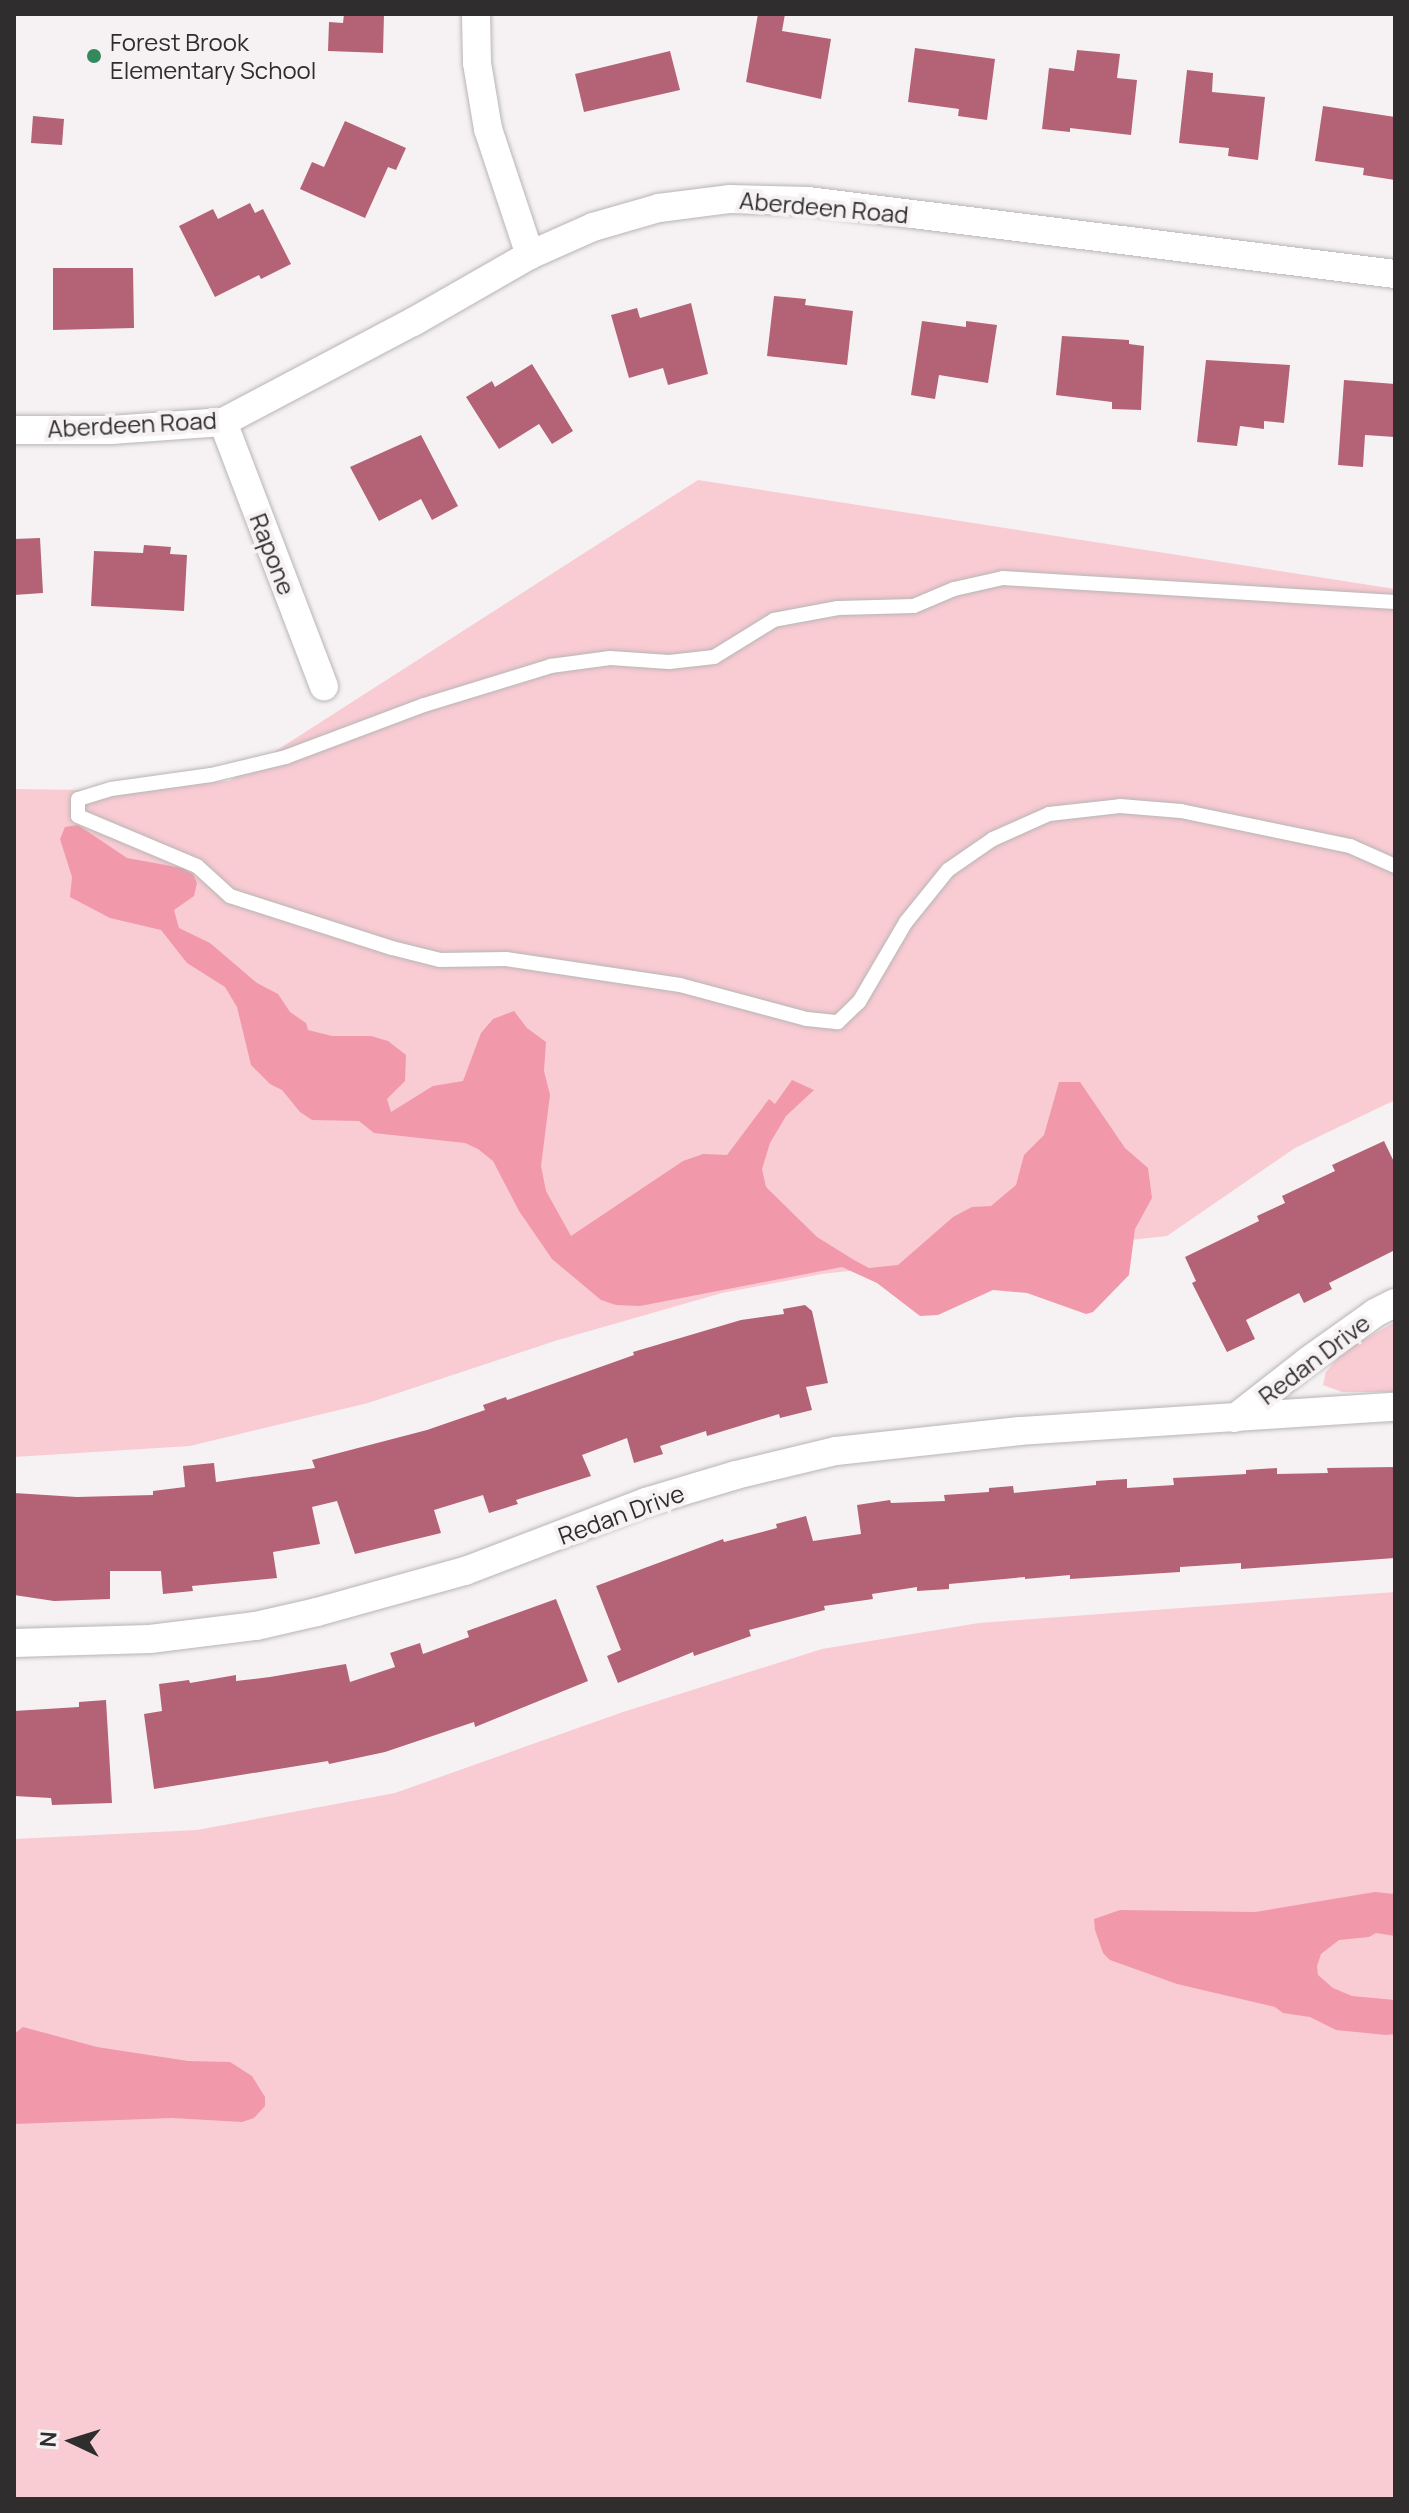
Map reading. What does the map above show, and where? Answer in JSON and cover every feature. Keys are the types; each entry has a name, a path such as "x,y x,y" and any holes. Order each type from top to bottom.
{"street":[{"path":"476,14 477,63 488,129 530,255"},
{"name":"Aberdeen Road","path":"14,430 111,430 223,422 413,322 530,255 593,227 659,208 730,199 792,200 1395,274"},
{"name":"Rapone","path":"223,422 324,686"},
{"name":"Redan Drive","path":"1235,1418 1317,1354 1395,1303"},
{"name":"Redan Drive","path":"14,1643 150,1639 256,1626 317,1612 465,1571 646,1502 736,1475 836,1451 1007,1432 1395,1407"}],"lane":[{"path":"1395,602 1003,578 954,589 914,606 838,608 774,620 714,657 669,662 610,658 551,666 412,709 286,757 211,775 111,789 78,799 78,816 197,866 230,896 392,948 440,960 506,959 680,985 807,1019 838,1022 859,1002 906,922 948,870 993,839 1049,814 1120,806 1181,811 1350,846 1395,866"}],"shaded area":[{"path":"698,480 1395,589 1395,1100 1295,1148 1167,1236 822,1274 722,1293 558,1340 368,1403 190,1446 14,1457 14,789 87,790 229,781"},
{"path":"78,825 127,858 182,868 193,874 197,883 194,896 174,910 179,928 210,943 257,983 278,994 290,1012 306,1023 308,1030 332,1036 371,1036 388,1041 406,1055 405,1081 387,1099 391,1112 433,1086 463,1081 481,1033 493,1019 514,1011 527,1028 546,1042 544,1071 550,1095 541,1166 546,1191 571,1236 683,1161 703,1154 727,1155 769,1099 775,1104 792,1080 814,1090 786,1116 770,1143 762,1169 766,1187 817,1237 854,1260 869,1268 898,1265 953,1217 972,1207 991,1206 1016,1185 1024,1155 1044,1135 1059,1082 1080,1082 1125,1148 1148,1168 1152,1198 1135,1229 1129,1275 1093,1312 1086,1314 1027,1293 993,1290 938,1315 920,1316 877,1283 842,1267 640,1306 616,1305 601,1300 552,1259 519,1211 493,1161 478,1149 465,1143 374,1133 359,1121 312,1120 300,1112 282,1090 270,1084 251,1065 237,1007 225,987 187,963 161,930 110,918 70,897 72,877 60,839 65,827"},
{"path":"1395,1322 1395,1392 1342,1392 1323,1385 1326,1372 1344,1351"},
{"path":"1395,1592 1395,2499 14,2499 14,1839 197,1830 395,1793 623,1712 822,1649 979,1623"},
{"path":"1375,1892 1395,1894 1395,1936 1376,1933 1369,1937 1339,1940 1321,1954 1318,1975 1333,1988 1352,1996 1395,2000 1395,2034 1336,2030 1310,2017 1283,2013 1275,2007 1177,1984 1110,1960 1103,1953 1095,1930 1094,1919 1120,1910 1255,1912"},
{"path":"23,2027 97,2047 188,2061 230,2062 252,2076 265,2097 265,2106 254,2118 242,2122 172,2118 14,2124 14,2034"}],"building":[{"path":"344,14 384,14 383,53 328,51 329,22 343,23"},
{"path":"758,14 785,14 782,31 831,39 821,99 746,82"},
{"path":"915,48 995,59 987,120 958,116 959,109 908,102"},
{"path":"1077,50 1120,54 1117,78 1137,80 1131,135 1070,128 1070,132 1042,129 1049,68 1074,71"},
{"path":"670,51 680,90 584,112 575,74"},
{"path":"1187,70 1213,73 1212,92 1265,97 1258,160 1228,156 1229,148 1179,143"},
{"path":"1323,106 1395,117 1395,180 1363,175 1364,168 1315,161"},
{"path":"33,116 64,119 62,145 31,143"},
{"path":"345,121 406,148 396,170 388,167 365,218 300,189 312,162 324,167"},
{"path":"250,203 255,213 263,209 291,264 261,279 259,275 215,297 179,226 213,209 218,219"},
{"path":"53,268 133,268 134,328 53,330"},
{"path":"774,296 806,299 805,305 853,311 847,365 767,356"},
{"path":"691,303 708,374 668,385 663,368 629,378 611,315 637,308 640,318"},
{"path":"922,321 966,327 966,321 997,325 988,383 939,375 935,399 911,395"},
{"path":"1062,336 1129,340 1129,344 1144,346 1141,410 1112,409 1112,402 1056,395"},
{"path":"1206,360 1290,365 1284,423 1264,421 1264,429 1240,426 1237,446 1197,442"},
{"path":"532,364 573,431 552,444 539,424 499,449 466,397 492,381 495,387"},
{"path":"1344,380 1395,384 1395,437 1365,435 1363,467 1338,465"},
{"path":"421,435 458,506 432,520 421,499 379,521 350,467"},
{"path":"40,538 43,593 14,595 14,539"},
{"path":"144,545 171,547 170,554 187,555 184,611 91,606 94,551 143,553"},
{"path":"1384,1141 1395,1164 1395,1250 1329,1283 1332,1289 1304,1303 1299,1293 1246,1320 1255,1339 1227,1352 1192,1283 1196,1281 1185,1257 1259,1221 1257,1216 1285,1203 1282,1196 1335,1171 1332,1165"},
{"path":"805,1305 812,1311 828,1383 806,1387 812,1410 780,1418 779,1414 707,1436 706,1431 660,1446 663,1454 634,1463 627,1438 582,1455 591,1476 516,1500 518,1504 489,1513 483,1495 434,1510 441,1533 355,1554 337,1501 312,1507 320,1544 273,1552 277,1578 192,1586 193,1591 163,1594 161,1571 110,1571 110,1599 54,1601 14,1595 14,1493 77,1497 153,1495 153,1491 185,1487 183,1466 214,1463 216,1482 315,1468 312,1460 427,1430 485,1410 483,1405 506,1397 507,1400 634,1355 633,1352 741,1320 784,1314 783,1309"},
{"path":"1395,1467 1395,1558 1241,1569 1241,1563 1180,1567 1180,1572 1070,1579 1070,1575 1025,1577 949,1584 949,1589 917,1591 917,1587 872,1594 873,1599 824,1606 825,1610 749,1630 751,1636 694,1656 693,1652 618,1683 607,1656 621,1650 596,1586 723,1539 724,1542 777,1528 776,1524 806,1516 813,1541 861,1534 857,1505 890,1500 891,1503 945,1501 944,1495 989,1492 989,1488 1013,1486 1014,1493 1127,1479 1127,1488 1174,1485 1173,1478 1246,1474 1246,1470 1277,1468 1277,1474 1328,1473 1327,1468"},
{"path":"556,1599 588,1681 475,1727 474,1722 385,1752 329,1764 328,1761 154,1789 144,1714 162,1711 159,1684 189,1680 190,1683 236,1675 236,1681 346,1664 350,1682 395,1667 390,1653 420,1643 423,1654 469,1637 467,1631"},
{"path":"106,1700 112,1803 52,1805 51,1798 14,1796 14,1711 79,1707 79,1702"}],"place":[{"name":"Forest Brook Elementary School","path":"94,56"}]}
